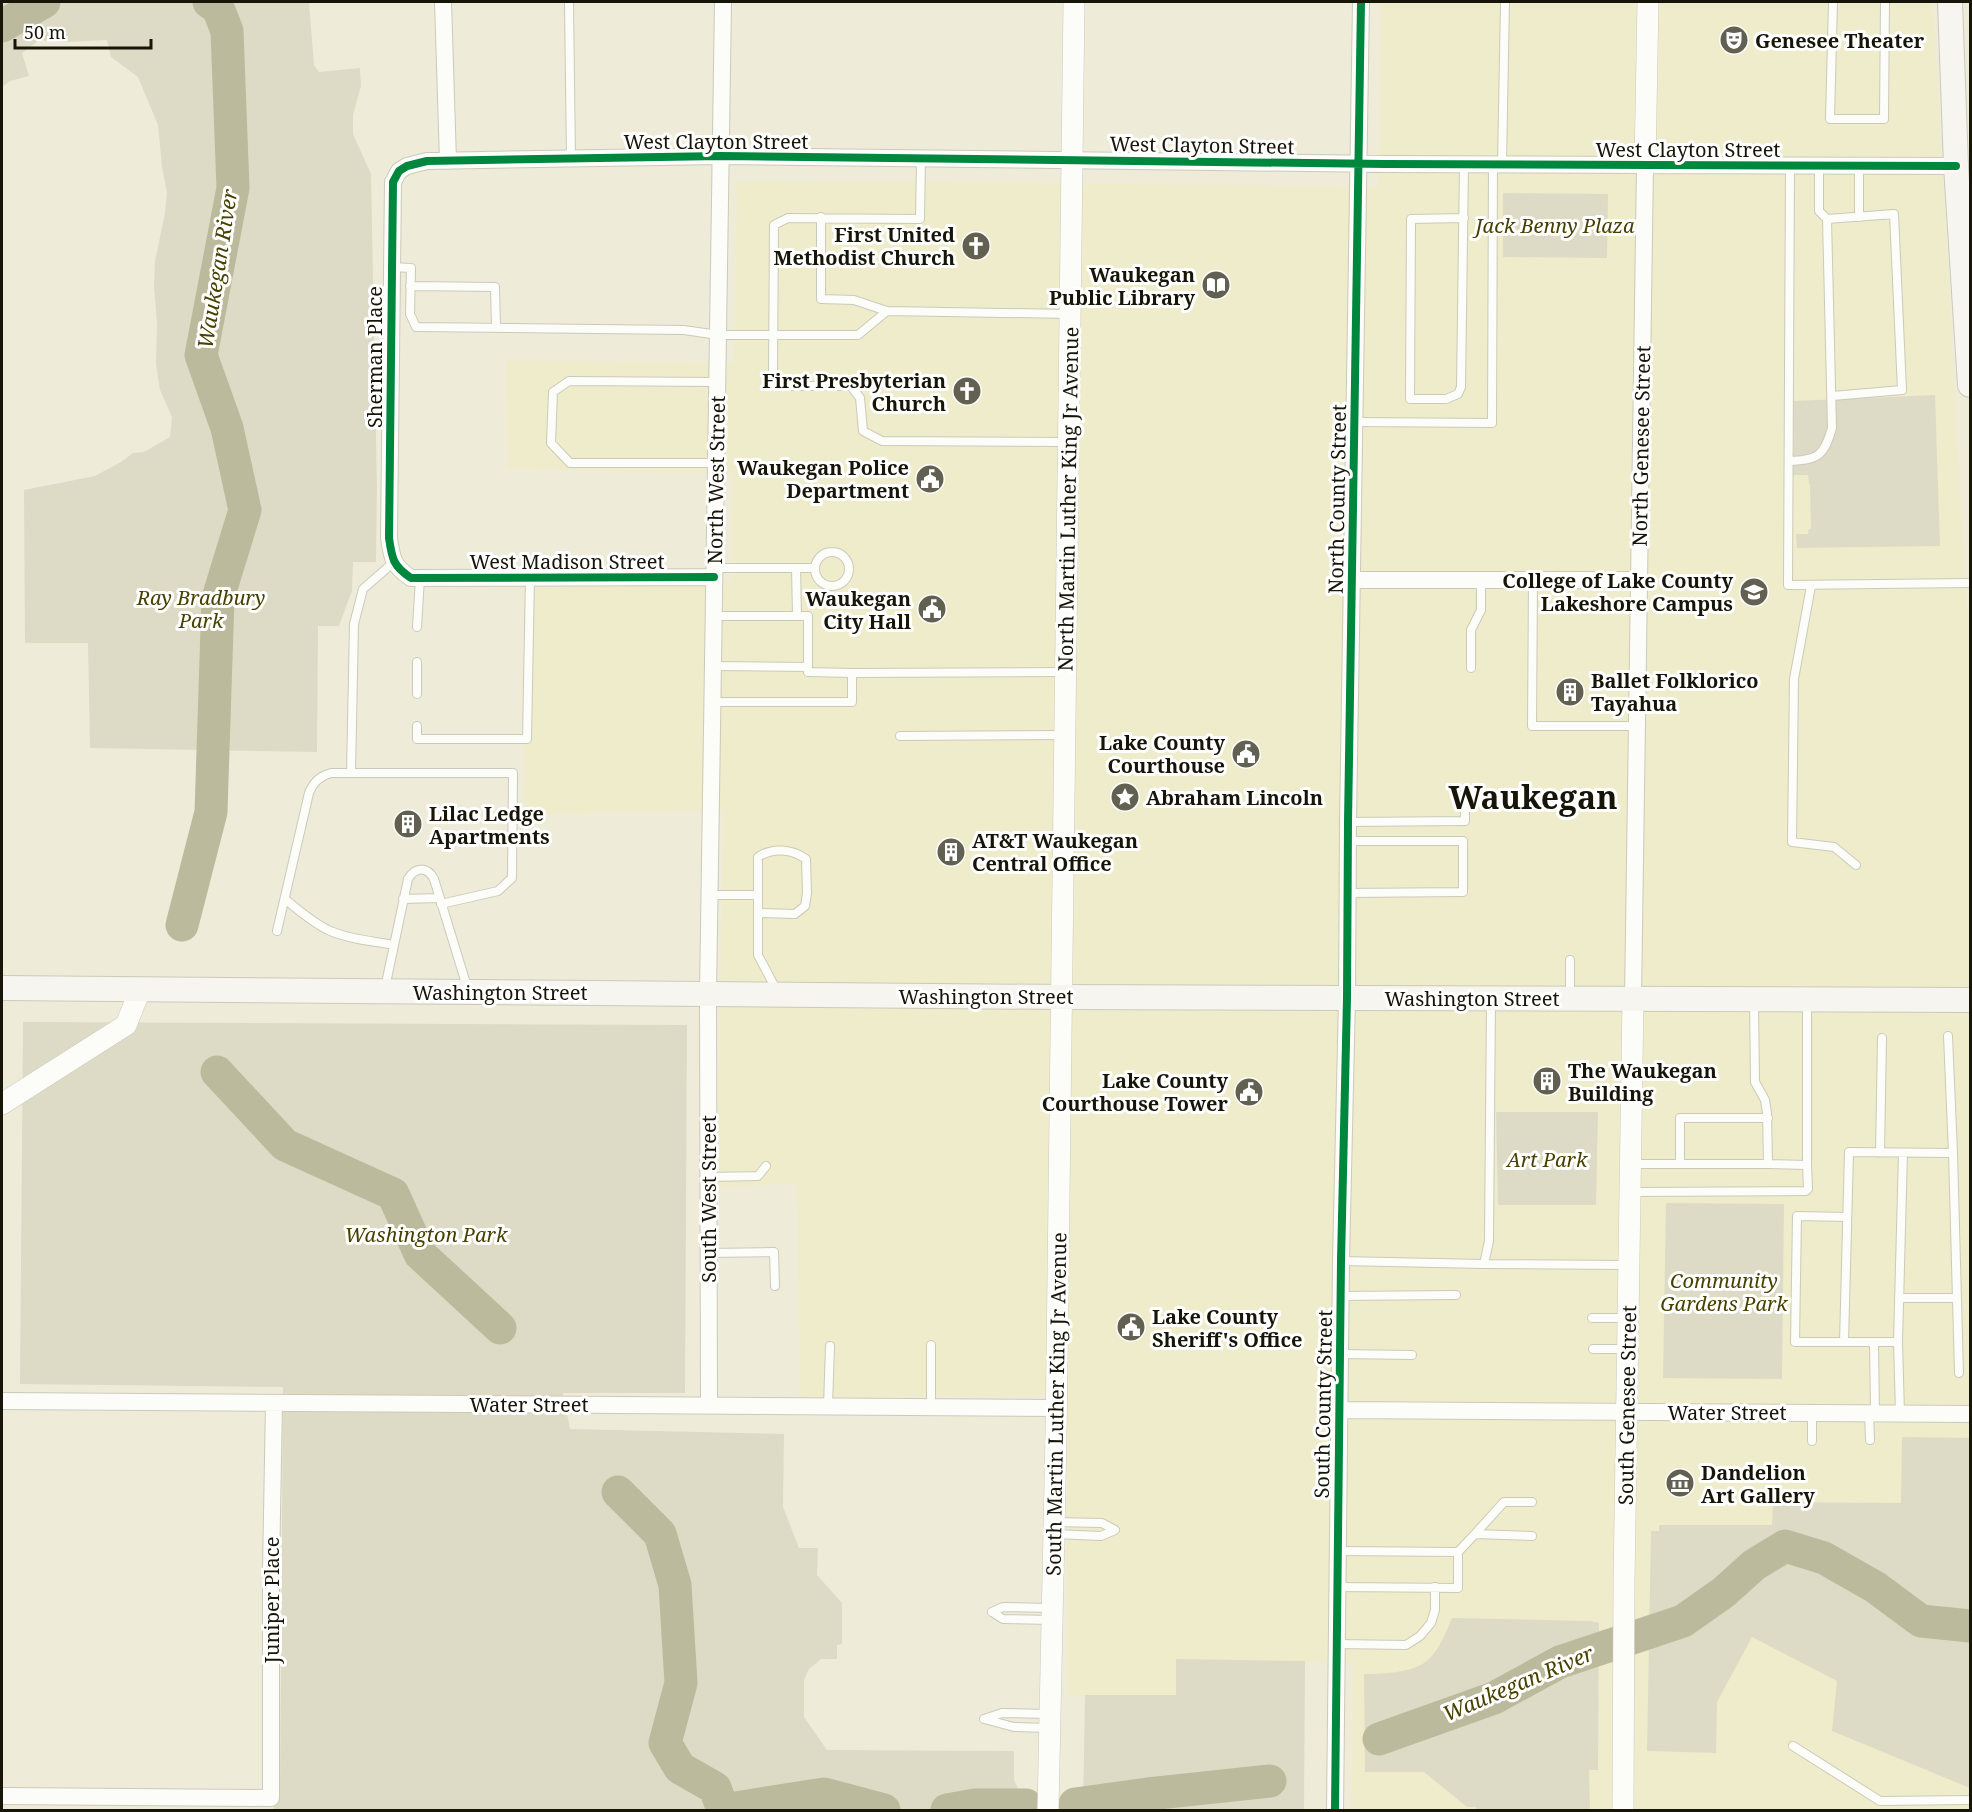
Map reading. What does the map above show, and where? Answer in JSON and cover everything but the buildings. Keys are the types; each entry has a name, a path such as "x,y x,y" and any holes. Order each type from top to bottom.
{"main road":[{"path":"1950,2 1956,166 1971,385"},
{"name":"Washington Street","path":"2,988 1061,997 1971,1000"}],"street":[{"path":"443,2 448,161"},
{"name":"North West Street","path":"708,994 723,2"},
{"name":"North Martin Luther King Jr Avenue","path":"1061,997 1074,2"},
{"name":"North County Street","path":"1347,998 1361,2"},
{"name":"North Genesee Street","path":"1634,999 1648,2"},
{"name":"West Clayton Street","path":"448,161 721,156 1464,164 1956,166"},
{"name":"Sherman Place","path":"394,562 389,538 393,182 399,171 407,166 427,161 448,161"},
{"path":"394,562 398,570 411,578 420,578"},
{"name":"West Madison Street","path":"420,578 530,578 715,572"},
{"path":"1352,580 1639,580"},
{"path":"2,1104 126,1025 140,990"},
{"name":"South West Street","path":"708,994 709,1405"},
{"name":"South Martin Luther King Jr Avenue","path":"1048,1810 1061,997"},
{"name":"South County Street","path":"1335,1810 1340,1296 1347,998"},
{"name":"South Genesee Street","path":"1623,1810 1624,1582 1634,999"},
{"name":"Water Street","path":"2,1401 1056,1408"},
{"name":"Juniper Place","path":"2,1796 271,1798 274,1403"},
{"name":"Water Street","path":"1339,1410 1971,1414"}],"lane":[{"path":"569,2 571,159"},
{"path":"1355,422 1492,423 1498,164 1505,2"},
{"path":"1833,2 1830,119 1884,119 1885,2"},
{"path":"921,158 920,219 788,218 774,225 773,374 787,386 851,386 860,398 863,431 882,441 1068,442"},
{"path":"1464,164 1464,218 1461,387 1458,394 1446,399 1410,399 1411,219 1464,218"},
{"path":"1790,166 1788,585 1971,583"},
{"path":"1789,460 1808,460 1819,456 1827,444 1832,428 1827,219 1819,211 1819,166"},
{"path":"1859,166 1859,217"},
{"path":"1827,219 1894,214 1902,390 1832,396"},
{"path":"821,217 821,299 854,300 887,311 1070,314"},
{"path":"391,267 411,268 410,314 416,327 684,330 718,334 858,335 887,311"},
{"path":"410,285 495,287 496,327"},
{"path":"391,313 410,314"},
{"path":"716,463 570,463 551,443 553,392 569,381 718,382"},
{"path":"835,552 848,562 849,573 839,586 827,586 818,579 815,568 816,563 824,555 835,552"},
{"path":"351,773 354,624 363,589 394,562"},
{"path":"796,568 797,616"},
{"path":"715,572 815,568"},
{"path":"417,627 420,578"},
{"path":"417,726 417,739 528,739 530,578"},
{"path":"1471,668 1471,630 1481,610 1481,580"},
{"path":"1533,580 1532,726 1637,726"},
{"path":"1811,586 1794,679 1792,842 1834,847 1856,865"},
{"path":"714,616 808,616 808,672 1065,672"},
{"path":"417,662 417,694"},
{"path":"713,666 808,667"},
{"path":"713,702 852,702 852,673"},
{"path":"900,736 1064,735"},
{"path":"277,932 312,785 322,776 331,773 513,773 512,878 498,891 440,901 403,898"},
{"path":"1348,822 1465,821 1465,790"},
{"path":"1347,893 1462,892 1462,841 1348,841"},
{"path":"758,913 795,914 805,906 806,859 795,851 766,851 758,857 758,895 758,913 758,955 778,994"},
{"path":"384,991 408,879 414,871 420,869 432,875 469,992"},
{"path":"710,895 758,895"},
{"path":"285,900 305,916 329,930 344,936 394,945"},
{"path":"1570,960 1570,999"},
{"path":"1484,1264 1489,1241 1491,998"},
{"path":"1754,1000 1755,1082 1765,1100 1768,1118 1768,1164"},
{"path":"1630,1192 1806,1191 1808,1189 1807,1000"},
{"path":"1948,1036 1959,1373"},
{"path":"1880,1153 1882,1038"},
{"path":"1680,1164 1680,1118 1768,1118"},
{"path":"1844,1342 1849,1152 1953,1153"},
{"path":"1900,1414 1898,1342 1903,1153"},
{"path":"1631,1164 1807,1165"},
{"path":"708,1177 758,1176 766,1166"},
{"path":"1846,1217 1797,1216 1795,1342 1898,1342"},
{"path":"708,1254 774,1252 775,1286"},
{"path":"1341,1261 1629,1265"},
{"path":"1340,1296 1456,1295"},
{"path":"1899,1298 1957,1298"},
{"path":"1592,1318 1629,1318"},
{"path":"1870,1440 1874,1343"},
{"path":"931,1345 931,1407"},
{"path":"828,1406 830,1346"},
{"path":"1593,1349 1628,1349"},
{"path":"1340,1354 1412,1355"},
{"path":"1812,1413 1812,1441"},
{"path":"1337,1587 1458,1588 1458,1552 1504,1502 1532,1503"},
{"path":"1102,1523 1115,1530 1101,1536 1054,1528 1102,1523"},
{"path":"1475,1534 1532,1536"},
{"path":"1338,1551 1458,1552"},
{"path":"1337,1644 1406,1645 1420,1636 1431,1623 1435,1610 1435,1587"},
{"path":"1003,1607 1052,1614 1003,1619 992,1612 1003,1607"},
{"path":"1002,1713 1050,1721 1014,1727 984,1719 1002,1713"},
{"path":"1793,1746 1880,1801 1971,1800"}],"shaded area":[{"path":"1381,2 1933,2 1970,671 1970,1810 1351,1810 1353,1663 1176,1659 1176,1695 1067,1696 1067,1395 800,1398 797,1183 717,1188 723,810 525,815 524,589 731,581 733,474 507,469 506,360 734,363 737,181 1378,187"}],"green space":[{"name":"Ray Bradbury Park","path":"2,2 309,2 314,65 319,72 360,68 361,86 353,115 353,134 371,174 377,488 376,562 353,562 352,591 339,626 318,626 317,752 90,748 88,643 25,643 24,490 95,476 133,453 144,452 170,437 172,417 160,390 156,364 157,324 154,286 155,261 167,192 158,125 138,77 111,57 107,40 66,42 39,40 22,53 29,76 10,81 2,87"},
{"name":"Jack Benny Plaza","path":"1503,193 1608,194 1607,258 1503,257"},
{"path":"1935,395 1940,546 1797,548 1796,534 1808,534 1811,529 1808,475 1791,475 1791,454 1794,453 1794,401"},
{"name":"Washington Park","path":"23,1022 687,1025 685,1393 563,1393 570,1429 784,1434 783,1507 799,1548 818,1548 817,1575 842,1603 842,1644 837,1645 837,1659 821,1659 809,1669 804,1680 804,1717 827,1750 1014,1751 1014,1780 1026,1805 1026,1810 273,1810 280,1786 283,1387 20,1384"},
{"name":"Art Park","path":"1496,1112 1598,1112 1596,1205 1498,1205"},
{"name":"Community Gardens Park","path":"1666,1203 1784,1204 1782,1379 1663,1378"},
{"path":"1902,1437 1970,1438 1970,1788 1832,1731 1837,1681 1752,1637 1717,1702 1716,1753 1647,1751 1651,1531 1659,1531 1659,1525 1772,1525 1773,1502 1901,1503"},
{"path":"1452,1618 1599,1623 1598,1770 1589,1770 1590,1810 1476,1810 1476,1807 1467,1807 1424,1772 1365,1772 1364,1674 1398,1672 1423,1664 1436,1650"},
{"path":"1176,1659 1305,1661 1304,1810 1083,1810 1085,1695 1176,1695"}],"waterway":[{"name":"Waukegan River","path":"2,26 44,2"},
{"name":"Waukegan River","path":"182,925 211,812 218,598 245,510 227,428 201,355 233,188 227,31 218,8 209,2"},
{"name":"Waukegan River","path":"217,1072 285,1145 393,1194 420,1254 500,1328"},
{"path":"618,1492 660,1534 675,1585 681,1683 665,1743 680,1768 715,1788 723,1810"},
{"name":"Waukegan River","path":"1379,1739 1494,1698 1560,1662 1683,1621 1724,1592 1754,1565 1785,1546 1824,1558 1875,1587 1921,1621 1970,1626"},
{"name":"Waukegan River","path":"1075,1804 1270,1781"},
{"name":"Waukegan River","path":"723,1810 824,1794 884,1810"},
{"name":"Waukegan River","path":"947,1810 975,1805 1026,1805"}],"cycle path":[{"path":"1335,1810 1341,1261 1347,998 1361,2"},
{"path":"714,577 411,578 400,570 393,557 389,538 393,182 399,171 407,166 427,161 721,156 1386,164 1956,166"}],"place":[{"name":"Genesee Theater","path":"1734,40"},
{"name":"First United Methodist Church","path":"976,246"},
{"name":"Waukegan Public Library","path":"1216,285"},
{"name":"First Presbyterian Church","path":"967,391"},
{"name":"Waukegan Police Department","path":"930,479"},
{"name":"College of Lake County Lakeshore Campus","path":"1754,592"},
{"name":"Waukegan City Hall","path":"932,609"},
{"name":"Ballet Folklorico Tayahua","path":"1570,692"},
{"name":"Lake County Courthouse","path":"1246,754"},
{"name":"Abraham Lincoln","path":"1125,797"},
{"name":"Lilac Ledge Apartments","path":"408,824"},
{"name":"AT&T Waukegan Central Office","path":"951,852"},
{"name":"The Waukegan Building","path":"1547,1081"},
{"name":"Lake County Courthouse Tower","path":"1249,1092"},
{"name":"Lake County Sheriff's Office","path":"1131,1327"},
{"name":"Dandelion Art Gallery","path":"1680,1483"}],"district":[{"name":"Waukegan","path":"1533,796"}]}
